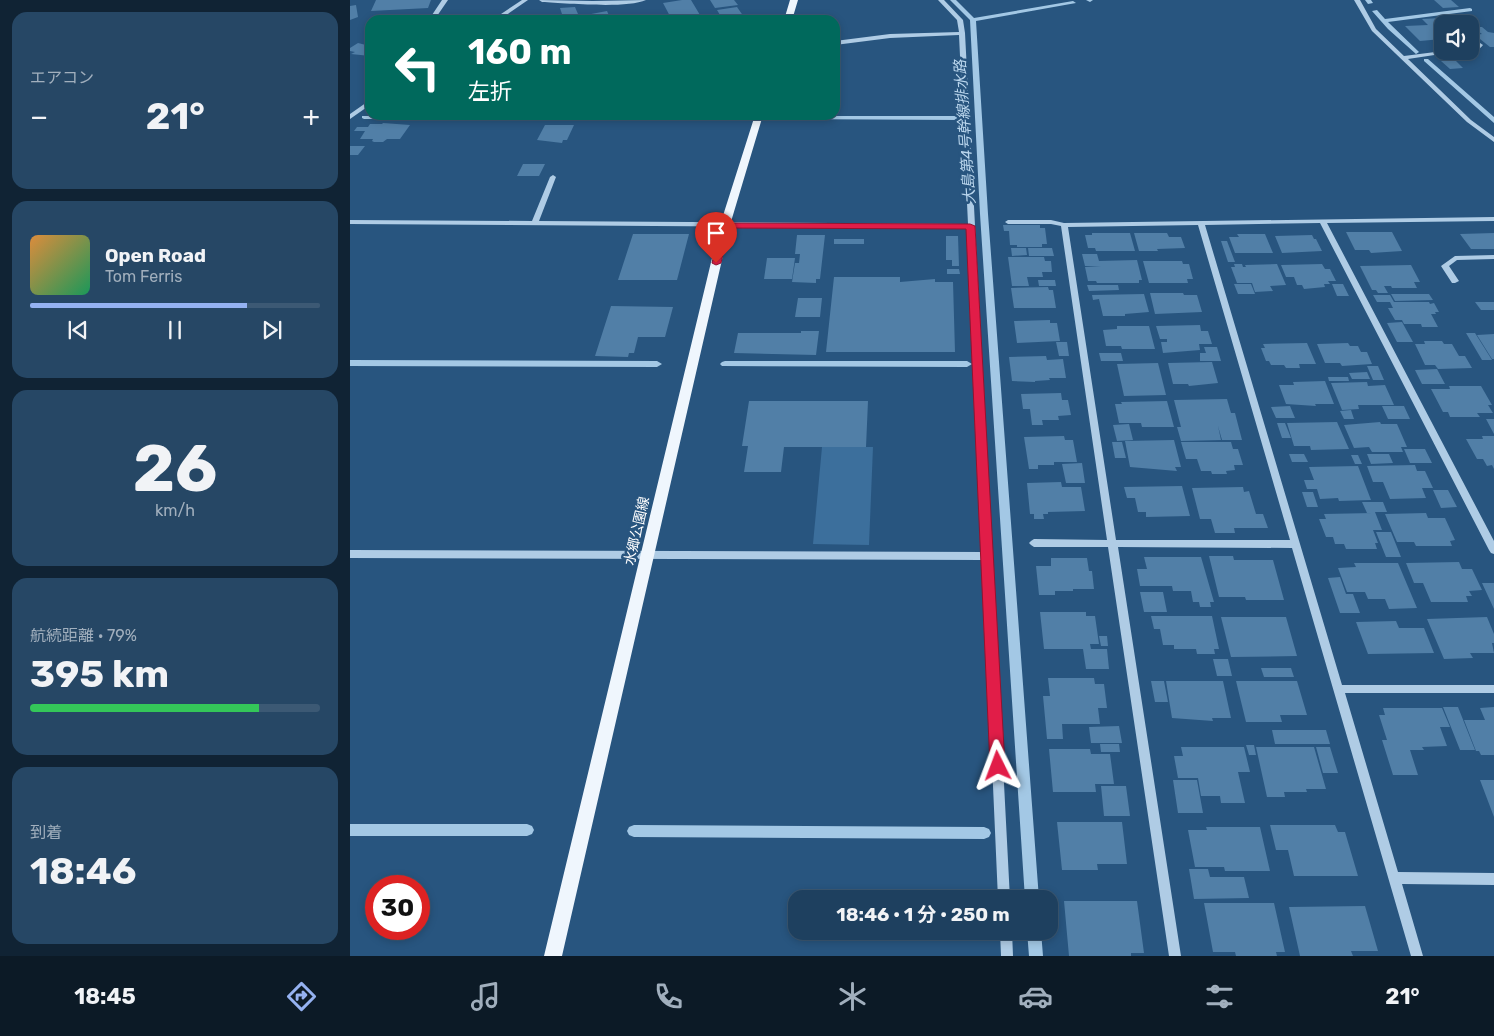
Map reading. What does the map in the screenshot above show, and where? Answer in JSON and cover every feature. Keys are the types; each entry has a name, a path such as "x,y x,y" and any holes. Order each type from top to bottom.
{"main road":[{"path":"790,15 794,0"},
{"name":"水郷公園線","path":"553,956 725,225 757,120"}],"street":[{"path":"435,15 445,0"},
{"path":"502,15 525,0"},
{"path":"542,0 614,4 643,0"},
{"path":"941,0 960,20 962,33 1004,890"},
{"path":"1357,0 1374,30 1468,121 1494,140"},
{"path":"840,42 890,36 962,33"},
{"path":"1403,58 1434,54"},
{"path":"350,117 365,106"},
{"path":"534,224 553,177"},
{"path":"1008,222 1050,222 1064,225 1494,219"},
{"path":"350,222 970,226"},
{"path":"1323,222 1494,550"},
{"path":"1201,224 1417,956"},
{"path":"1064,225 1175,956"},
{"path":"1455,281 1445,266 1455,258 1494,257"},
{"path":"1034,543 1295,544"},
{"path":"350,554 987,556"},
{"path":"1338,690 1494,689"},
{"path":"1394,878 1494,879"},
{"path":"1006,940 1007,956"}],"shaded area":[{"path":"822,447 873,447 869,545 813,544"}],"building":[{"path":"376,0 431,0 428,8 371,11"},
{"path":"691,0 700,15 669,15 663,3"},
{"path":"710,0 734,0 738,5 715,8"},
{"path":"1434,0 1451,0 1459,7 1443,8"},
{"path":"356,5 358,17 350,20 350,6"},
{"path":"575,7 578,14 562,15 560,8"},
{"path":"737,7 743,15 720,15 717,10"},
{"path":"607,11 609,15 586,15"},
{"path":"1434,18 1434,40 1420,41 1405,26 1428,25 1422,19"},
{"path":"1479,27 1494,33 1494,47 1490,47 1479,38 1479,34 1482,34 1479,32"},
{"path":"358,43 365,45 365,55 351,54 355,52 350,51 350,48"},
{"path":"1455,60 1463,68 1450,69 1441,61"},
{"path":"370,124 410,125 400,139 387,139 383,142 374,142 372,141 373,139 360,139 365,131 354,131 357,127 368,127"},
{"path":"545,125 574,125 567,140 563,140 562,143 537,140"},
{"path":"350,146 365,146 358,155 350,155"},
{"path":"523,164 545,164 539,176 517,176"},
{"path":"1003,225 1040,225 1040,228 1045,228 1047,244 1042,244 1042,247 1017,247 1017,245 1010,245 1009,231 1004,231"},
{"path":"1346,232 1392,232 1402,251 1371,253 1369,250 1355,250"},
{"path":"1092,233 1130,233 1135,251 1096,251 1095,248 1088,248 1085,235 1092,235"},
{"path":"1134,233 1167,233 1169,237 1181,237 1185,248 1139,251"},
{"path":"1494,233 1494,249 1471,249 1460,234"},
{"path":"633,234 689,234 677,280 618,280"},
{"path":"1237,234 1265,234 1273,253 1235,253 1229,237 1239,237"},
{"path":"797,235 825,235 820,279 816,279 816,283 792,282 795,263 799,263 800,254 795,254"},
{"path":"1312,235 1322,251 1282,253 1275,236"},
{"path":"946,236 958,236 959,266 952,266 952,260 946,260"},
{"path":"834,239 864,239 864,244 834,244"},
{"path":"1221,241 1227,241 1235,262 1228,262"},
{"path":"1011,248 1026,248 1027,255 1012,256"},
{"path":"1028,248 1052,248 1054,256 1029,256"},
{"path":"1082,254 1097,254 1099,261 1137,260 1142,280 1139,280 1139,283 1097,283 1096,281 1088,281 1085,267 1101,266 1085,266"},
{"path":"1008,257 1044,257 1045,261 1051,261 1052,272 1042,272 1043,277 1027,277 1029,286 1012,286"},
{"path":"767,258 795,258 792,279 764,279"},
{"path":"1143,261 1182,261 1183,264 1189,264 1193,279 1187,279 1188,283 1149,283"},
{"path":"1234,264 1242,264 1243,267 1246,267 1245,265 1277,264 1286,285 1270,286 1273,291 1255,292 1252,283 1237,283 1231,267 1235,267"},
{"path":"1322,264 1325,269 1330,269 1336,281 1328,281 1330,284 1324,284 1325,287 1304,289 1302,285 1297,285 1294,277 1286,277 1281,265"},
{"path":"1411,265 1420,282 1414,282 1417,288 1392,288 1391,286 1384,286 1388,293 1378,293 1376,290 1372,290 1360,266"},
{"path":"947,269 959,269 960,274 947,274"},
{"path":"834,277 900,277 900,282 935,279 935,282 953,282 955,352 826,352"},
{"path":"1038,280 1055,280 1056,286 1039,286"},
{"path":"1234,284 1251,284 1255,294 1238,294"},
{"path":"1332,284 1343,284 1349,296 1337,296"},
{"path":"1087,285 1118,285 1119,290 1089,291"},
{"path":"1048,287 1049,290 1053,290 1056,308 1014,308 1011,288"},
{"path":"1150,293 1197,295 1202,312 1155,314"},
{"path":"1144,294 1149,312 1125,314 1125,316 1103,316 1099,299 1093,300 1092,295"},
{"path":"1391,294 1429,294 1433,300 1395,301"},
{"path":"1373,295 1390,295 1394,302 1434,303 1439,312 1431,314 1438,327 1422,327 1421,324 1404,324 1402,320 1395,320 1388,308 1393,308 1390,302 1377,302"},
{"path":"798,298 822,298 820,317 795,317"},
{"path":"1475,302 1494,302 1494,310 1481,310"},
{"path":"611,306 673,307 665,337 638,337 634,353 629,353 628,357 595,356"},
{"path":"1050,320 1050,323 1057,323 1060,341 1017,343 1014,321"},
{"path":"1402,322 1413,342 1397,342 1387,323"},
{"path":"1200,325 1201,331 1208,331 1212,344 1199,344 1200,350 1163,353 1161,342 1167,342 1167,339 1160,339 1156,326"},
{"path":"1117,326 1149,326 1155,349 1122,349 1121,346 1106,346 1103,330 1117,329"},
{"path":"801,331 819,331 816,355 734,353 738,333 801,333"},
{"path":"1466,333 1475,333 1492,360 1482,360"},
{"path":"1494,334 1494,359 1492,359 1477,335"},
{"path":"1424,341 1442,341 1444,344 1452,344 1459,356 1465,356 1472,368 1438,369 1435,365 1425,365 1415,344 1425,344"},
{"path":"1056,342 1067,342 1069,356 1059,356"},
{"path":"1307,343 1316,364 1299,364 1300,368 1271,365 1269,361 1266,361 1261,348 1265,348 1263,344"},
{"path":"1348,343 1350,346 1358,346 1361,352 1367,352 1372,364 1342,366 1340,363 1325,363 1317,344"},
{"path":"1204,347 1217,347 1221,361 1200,361 1200,353 1206,353"},
{"path":"1099,353 1121,353 1123,361 1101,361"},
{"path":"1046,356 1047,360 1063,359 1066,378 1049,378 1050,380 1035,382 1012,381 1009,357"},
{"path":"1212,362 1218,383 1189,386 1188,384 1173,384 1168,363"},
{"path":"1158,363 1166,395 1124,396 1117,364"},
{"path":"1367,366 1378,366 1384,380 1373,380"},
{"path":"1437,369 1445,384 1422,384 1415,370"},
{"path":"1367,372 1370,379 1352,379 1349,373"},
{"path":"1328,377 1348,377 1349,381 1329,381"},
{"path":"1325,381 1334,404 1315,404 1316,406 1286,404 1279,385 1294,385 1293,382"},
{"path":"1367,382 1368,386 1385,385 1394,405 1358,405 1359,409 1342,410 1331,383"},
{"path":"1449,386 1481,386 1492,405 1488,405 1493,413 1477,413 1480,417 1450,417 1448,412 1443,412 1431,389 1450,389"},
{"path":"1061,393 1062,400 1068,400 1071,415 1058,416 1059,420 1042,420 1043,425 1032,425 1030,409 1023,409 1021,394"},
{"path":"1227,399 1231,413 1235,413 1242,440 1222,440 1218,426 1221,440 1181,441 1177,427 1181,427 1174,400"},
{"path":"749,401 868,401 866,447 784,447 781,472 744,472 748,446 742,446"},
{"path":"1167,401 1174,427 1142,427 1141,423 1119,423 1115,404 1122,404 1121,402"},
{"path":"1290,406 1295,418 1276,418 1271,407"},
{"path":"1382,406 1404,406 1410,419 1388,419"},
{"path":"1351,410 1354,419 1344,419 1340,411"},
{"path":"1486,419 1494,419 1494,434"},
{"path":"1337,422 1349,449 1311,450 1310,446 1294,446 1287,423"},
{"path":"1380,422 1381,424 1397,424 1407,447 1401,447 1403,452 1372,452 1369,447 1354,448 1344,425"},
{"path":"1277,423 1285,423 1291,438 1282,438"},
{"path":"1129,424 1133,440 1117,441 1113,425"},
{"path":"1064,436 1065,440 1073,440 1077,462 1054,462 1054,465 1038,465 1038,469 1029,469 1024,437"},
{"path":"1482,436 1494,436 1494,469 1492,465 1487,466 1483,459 1477,459 1466,439 1483,439"},
{"path":"1174,440 1181,467 1175,467 1177,471 1130,467 1125,441"},
{"path":"1112,442 1122,442 1126,458 1115,458"},
{"path":"1181,442 1231,442 1233,449 1238,449 1243,465 1234,465 1235,470 1226,471 1227,474 1212,474 1211,471 1201,471 1197,459 1186,459"},
{"path":"1404,449 1425,449 1432,463 1410,463"},
{"path":"1289,454 1304,454 1308,462 1292,462"},
{"path":"1367,454 1389,454 1393,463 1371,464"},
{"path":"1351,455 1358,455 1362,464 1355,464"},
{"path":"1082,463 1085,483 1066,483 1062,464"},
{"path":"1415,465 1417,471 1425,471 1433,488 1422,488 1426,498 1390,499 1383,482 1373,482 1367,466"},
{"path":"1358,466 1371,500 1339,501 1338,498 1320,499 1317,489 1307,489 1304,480 1314,480 1309,467"},
{"path":"1061,482 1062,487 1081,487 1085,511 1048,512 1048,514 1043,514 1044,519 1034,519 1034,514 1030,514 1027,483"},
{"path":"1182,486 1190,516 1146,517 1146,512 1138,512 1135,498 1127,498 1124,487"},
{"path":"1243,487 1244,492 1249,491 1256,514 1263,514 1268,528 1234,528 1235,533 1215,533 1211,519 1200,519 1192,488"},
{"path":"1433,490 1448,490 1457,507 1441,508"},
{"path":"1302,492 1313,492 1318,507 1307,507"},
{"path":"1362,502 1383,502 1387,512 1375,512 1382,530 1373,530 1378,543 1375,543 1377,549 1346,549 1344,544 1335,544 1333,537 1326,537 1319,519 1326,519 1324,514 1373,513 1367,513"},
{"path":"1426,513 1428,518 1445,518 1455,540 1450,541 1452,546 1416,546 1414,542 1397,542 1385,514"},
{"path":"1376,532 1391,532 1401,557 1386,557"},
{"path":"1209,556 1233,556 1234,560 1273,560 1284,600 1246,600 1245,597 1219,597"},
{"path":"1144,557 1201,557 1214,602 1210,602 1211,607 1200,607 1199,602 1193,602 1191,591 1173,591 1172,586 1140,586 1137,569 1147,569"},
{"path":"1051,558 1087,558 1089,571 1092,571 1094,589 1073,589 1073,591 1055,591 1055,595 1039,595 1036,566 1051,566"},
{"path":"1459,562 1462,569 1472,569 1482,590 1469,591 1472,596 1466,596 1468,602 1431,602 1423,583 1414,583 1406,563"},
{"path":"1354,563 1398,563 1417,608 1389,609 1385,599 1368,599 1365,592 1347,592 1338,568 1356,567"},
{"path":"1340,577 1346,594 1353,594 1360,613 1340,613 1328,578"},
{"path":"1482,583 1494,583 1494,609"},
{"path":"1140,592 1163,592 1167,612 1144,612"},
{"path":"1040,612 1086,612 1086,616 1095,616 1099,644 1090,644 1091,649 1107,649 1109,669 1086,669 1083,649 1044,649"},
{"path":"1151,616 1212,616 1219,649 1214,649 1215,654 1197,654 1196,649 1174,649 1174,645 1163,645 1160,629 1154,629"},
{"path":"1221,617 1286,617 1297,656 1231,657"},
{"path":"1487,617 1494,634 1494,643 1492,643 1494,653 1470,653 1473,658 1444,659 1427,619"},
{"path":"1396,621 1399,628 1424,628 1434,653 1368,654 1356,622"},
{"path":"1099,636 1107,636 1108,646 1101,646"},
{"path":"1213,659 1228,659 1232,676 1217,676"},
{"path":"1261,668 1291,668 1294,677 1264,677"},
{"path":"1048,678 1094,678 1095,684 1104,684 1107,708 1098,708 1100,724 1062,724 1063,739 1047,739 1043,696 1050,696"},
{"path":"1151,681 1164,681 1168,702 1155,702"},
{"path":"1166,681 1223,681 1231,718 1212,718 1213,721 1172,718"},
{"path":"1236,681 1297,681 1307,715 1280,715 1282,722 1246,722"},
{"path":"1443,707 1458,707 1475,750 1460,750"},
{"path":"1494,707 1494,755 1481,755 1479,751 1476,751 1464,720 1485,720 1480,708"},
{"path":"1383,708 1442,708 1450,727 1440,727 1447,746 1422,747 1424,750 1410,750 1418,775 1393,775 1382,740 1387,740 1379,715 1385,715"},
{"path":"1119,726 1122,743 1091,743 1089,727"},
{"path":"1272,730 1326,730 1330,744 1275,744"},
{"path":"1100,744 1119,744 1120,752 1101,752"},
{"path":"1246,745 1254,745 1256,755 1249,755"},
{"path":"1181,747 1244,747 1250,772 1238,772 1245,803 1221,803 1220,796 1201,796 1198,778 1178,778 1174,756 1183,756"},
{"path":"1256,747 1314,747 1326,789 1306,789 1307,792 1284,792 1285,797 1267,797"},
{"path":"1316,747 1330,747 1338,773 1323,773"},
{"path":"1049,749 1090,749 1091,754 1110,754 1114,784 1095,784 1096,792 1053,792"},
{"path":"1173,780 1197,780 1203,813 1178,813"},
{"path":"1480,780 1494,780 1494,817"},
{"path":"1101,786 1126,786 1130,816 1104,816"},
{"path":"1057,822 1122,822 1127,864 1097,864 1098,870 1062,870"},
{"path":"1270,825 1335,825 1338,832 1345,832 1358,876 1294,876 1288,850 1276,850"},
{"path":"1206,827 1260,827 1270,871 1225,871 1224,867 1195,867 1188,830 1207,830"},
{"path":"1189,869 1208,869 1210,877 1244,877 1249,898 1194,899"},
{"path":"1064,901 1137,901 1144,953 1131,953 1131,956 1069,956"},
{"path":"1204,903 1274,903 1285,952 1276,952 1277,956 1236,956 1235,952 1213,952"},
{"path":"1365,906 1378,951 1351,951 1353,956 1300,956 1289,907"}],"waterway":[{"name":"大島第4号幹線排水路","path":"953,0 973,20"},
{"path":"973,20 1073,3"},
{"path":"1384,21 1470,10"},
{"path":"1375,11 1416,52"},
{"name":"大島第4号幹線排水路","path":"973,20 984,214 1031,890"},
{"path":"1426,60 1494,121"},
{"path":"840,118 959,118"},
{"path":"350,363 657,364"},
{"path":"725,364 967,364"},
{"path":"350,830 527,830"},
{"path":"634,831 984,833"},
{"name":"大島第4号幹線排水路","path":"1035,940 1036,956"}],"route":[{"path":"716,263 725,225 970,226 998,766"}]}
